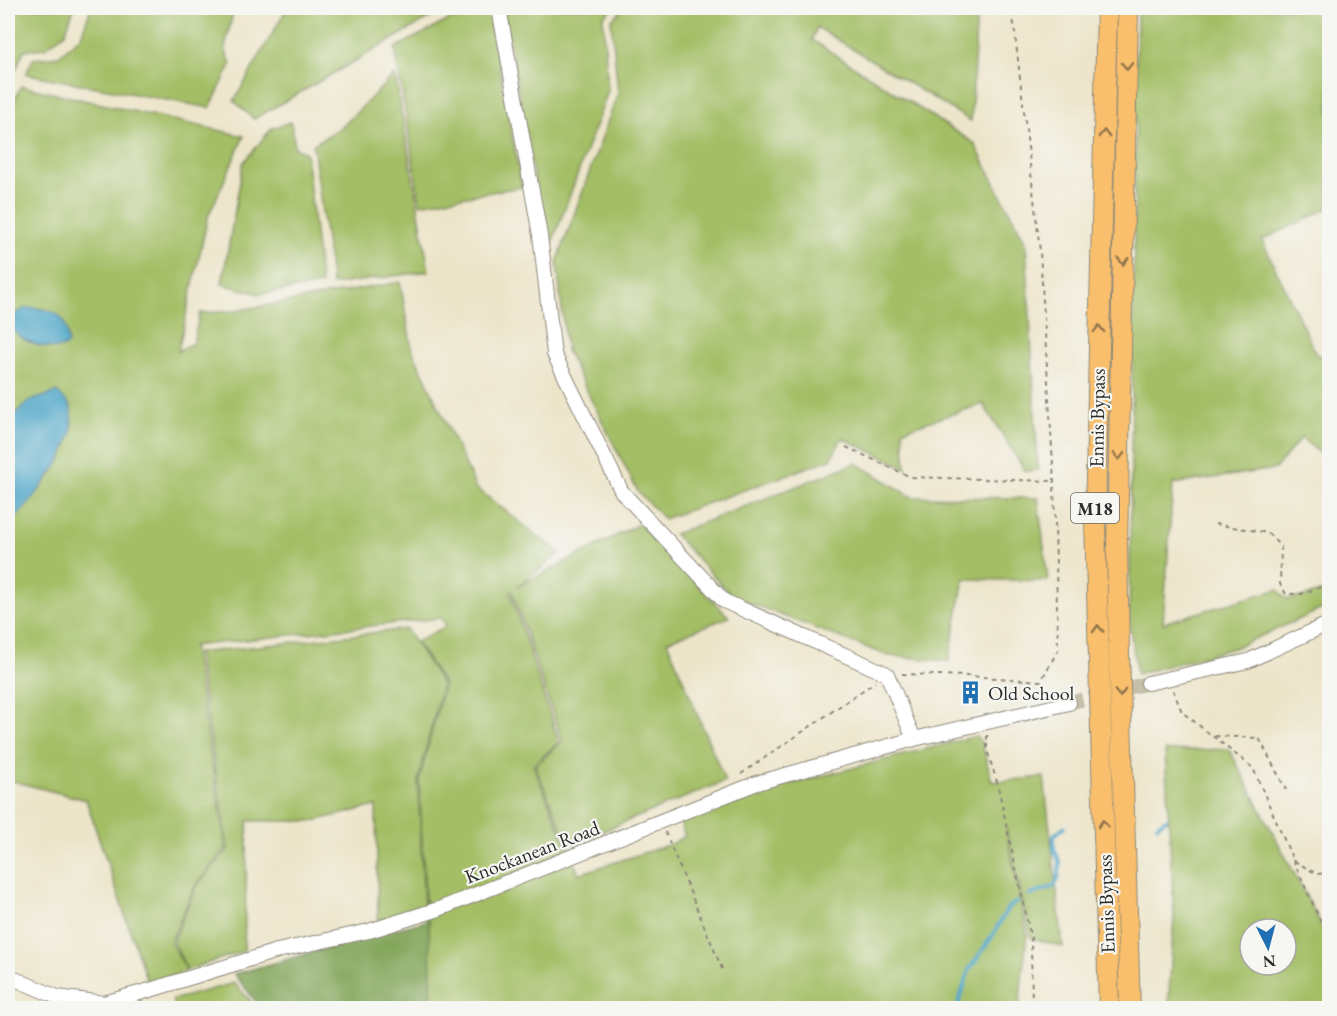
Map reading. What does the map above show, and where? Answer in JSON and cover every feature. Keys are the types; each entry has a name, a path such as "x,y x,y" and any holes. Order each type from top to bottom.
{"highway":[{"name":"Ennis Bypass","path":"1107,8 1095,521 1109,1008"},
{"name":"Ennis Bypass","path":"1128,8 1117,545 1130,1008"}],"street":[{"path":"499,8 540,235 554,354 622,492 724,601 887,674 914,739"},
{"path":"1148,683 1248,661 1329,623"},
{"name":"Knockanean Road","path":"8,976 56,1003 104,1003 277,951 369,931 439,909 757,783 914,739 1069,704"}],"path":[{"path":"741,774 887,674 1041,681 1058,650 1054,481 1040,251 1012,8"},
{"path":"846,447 911,477 1054,481"},
{"path":"1215,524 1268,533 1281,547 1280,584 1286,594 1301,594 1329,584"},
{"path":"1168,679 1182,712 1253,768 1329,942"},
{"path":"987,722 987,750 997,782 1031,938 1032,1008"},
{"path":"1212,736 1259,738 1286,790"},
{"path":"660,822 723,971"},
{"path":"1293,860 1317,874 1329,873"}],"green space":[{"path":"8,8 74,8 65,33 45,48 24,50 8,89"},
{"path":"91,8 234,8 225,48 231,65 210,108 26,74 33,59 59,56 81,36"},
{"path":"287,8 447,8 254,119 234,101"},
{"path":"472,8 481,8 489,13 522,187 420,204 395,48"},
{"path":"503,8 613,8 603,17 608,91 548,255"},
{"path":"624,8 977,8 971,121 817,27 812,40 974,143 1026,243 1038,470 1025,471 983,404 903,430 906,468 842,438 831,459 664,519 638,492 566,350 557,262 618,93 611,20"},
{"path":"1137,8 1330,8 1329,208 1262,240 1317,356 1329,354 1329,460 1301,438 1275,469 1173,484 1163,623 1278,589 1286,599 1304,597 1329,589 1329,606 1234,648 1137,674 1129,621"},
{"path":"395,74 429,271 332,285 313,145 343,126"},
{"path":"21,86 244,136 208,217 178,351 193,343 200,313 235,311 400,282 412,349 476,488 560,553 517,587 639,524 729,617 667,641 725,781 569,845 535,766 562,741 512,591 510,592 559,742 533,765 579,874 671,844 685,836 680,822 760,792 976,736 982,743 992,782 1044,777 1063,947 1031,938 1006,828 1027,934 1019,1008 431,1008 419,781 444,684 416,642 446,626 441,618 193,646 226,848 195,886 170,943 187,971 148,984 86,800 8,780 8,526 31,501 61,460 72,432 71,407 30,401 8,420 8,114"},
{"path":"291,122 295,148 306,153 321,285 260,294 222,284 243,163 272,128"},
{"path":"856,463 912,497 1038,498 1048,581 964,579 949,661 889,656 733,597 674,534"},
{"path":"406,629 442,684 418,781 424,909 378,921 376,806 313,821 248,821 244,951 187,970 173,941 196,887 228,849 197,653"},
{"path":"1229,749 1329,940 1326,973 1329,977 1329,1008 1168,1008 1174,916 1165,751"},
{"path":"429,920 432,1008 261,1008 234,974"},
{"path":"234,983 257,1008 175,1008 172,1000"}],"water":[{"path":"25,308 45,309 59,316 65,324 68,343 63,348 53,349 20,337 13,328 13,316"},
{"path":"57,392 71,406 72,432 61,460 31,501 8,526 8,420 30,401"}],"waterway":[{"path":"1157,826 1166,819"},
{"path":"1030,895 1053,887 1058,879 1060,863 1054,849 1054,835 1064,827"},
{"path":"957,1008 969,970 1008,908 1017,902"}],"tunnel":[{"path":"1069,703 1148,683"}],"place":[{"name":"Old School","path":"970,693"}]}
